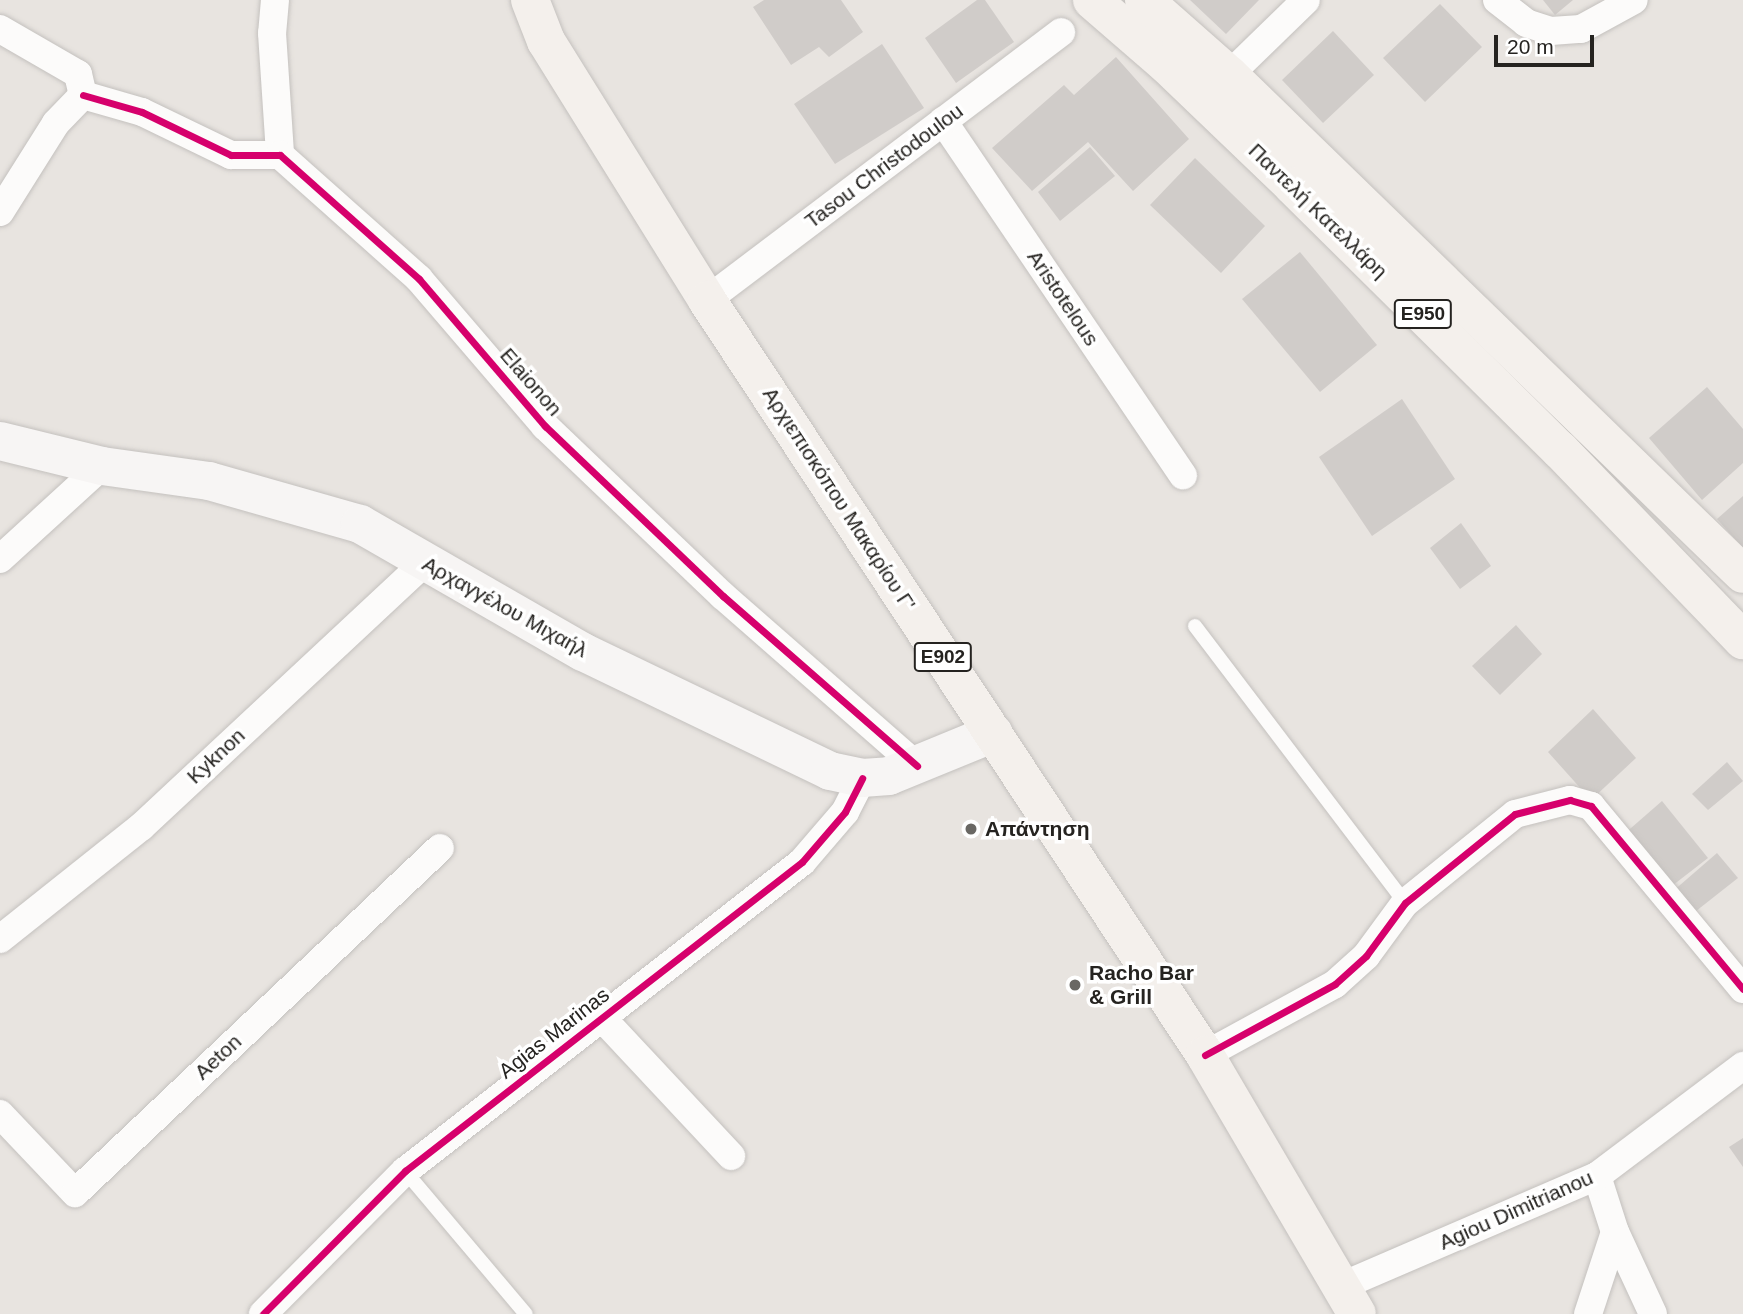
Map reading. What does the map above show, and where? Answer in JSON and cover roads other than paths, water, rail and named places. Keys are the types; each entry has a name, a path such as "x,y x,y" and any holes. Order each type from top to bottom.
{"main road":[{"name":"Αρχιεπισκόπου Μακαρίου Γ'","path":"530,0 546,41 707,300 1205,1055 1351,1300"},
{"name":"Παντελή Κατελλάρη","path":"1092,0 1166,64 1303,195 1560,450 1743,640"},
{"name":"Παντελή Κατελλάρη","path":"1144,0 1229,75 1743,574"}],"street":[{"path":"83,95 142,113 231,155 280,155 272,33 275,0"},
{"path":"1229,75 1306,0"},
{"path":"1497,0 1526,23 1551,31 1581,29 1634,0"},
{"path":"0,29 78,75 83,95"},
{"name":"Tasou Christodoulou","path":"707,300 1061,32"},
{"path":"0,212 56,123 83,95"},
{"name":"Aristotelous","path":"943,121 1183,475"},
{"name":"Elaionon","path":"280,155 419,279 565,445 723,596 917,766"},
{"name":"Αρχαγγέλου Μιχαήλ","path":"0,441 102,466 209,481 305,506 360,524 583,652 830,771 862,778 889,776 994,733"},
{"path":"0,559 102,466"},
{"name":"Kyknon","path":"0,939 141,827 424,563"},
{"name":"Agias Marinas","path":"263,1314 405,1171 802,862 845,812 862,778"},
{"path":"1205,1055 1335,984 1366,956 1405,903 1515,814 1570,800 1591,806 1743,989"},
{"name":"Aeton","path":"0,1114 75,1193 440,848"},
{"path":"602,1018 731,1156"},
{"name":"Agiou Dimitrianou","path":"1351,1300 1597,1176 1743,1066"},
{"path":"1597,1176 1615,1233 1653,1314"},
{"path":"1587,1314 1615,1233"}],"lane":[{"path":"1195,626 1405,903"},
{"path":"405,1171 526,1314"}],"place":[{"name":"Απάντηση","path":"971,829"},
{"name":"Racho Bar & Grill","path":"1075,985"}]}
